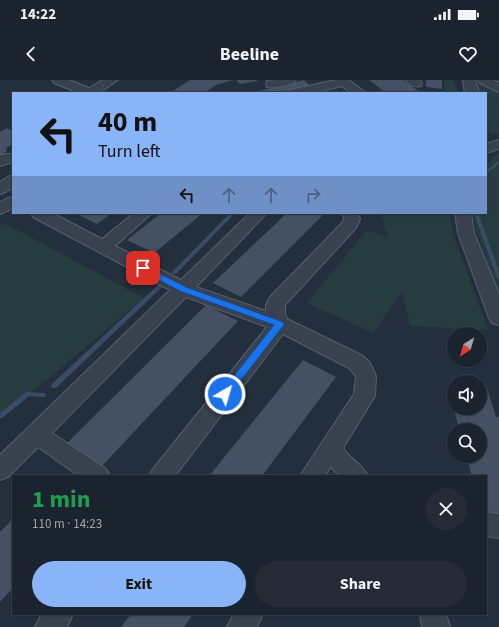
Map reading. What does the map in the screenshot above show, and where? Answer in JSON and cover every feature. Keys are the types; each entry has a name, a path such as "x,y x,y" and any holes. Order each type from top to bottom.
{"street":[{"path":"58,80 88,92"},
{"path":"272,84 290,80"},
{"path":"468,80 472,92"},
{"path":"484,80 499,88"},
{"path":"92,92 108,81"},
{"path":"300,92 324,83 342,81 358,92"},
{"path":"0,162 6,158 12,158"},
{"path":"0,188 12,181"},
{"path":"0,192 12,199"},
{"path":"0,209 12,201"},
{"path":"44,214 183,289 280,324 356,362 363,368 366,376 364,396 313,475"},
{"path":"104,247 143,214"},
{"path":"0,470 258,214"},
{"path":"280,324 274,308 277,302 350,224 352,219 350,214"},
{"path":"463,214 466,233 499,318"},
{"path":"162,475 280,324"},
{"path":"36,434 97,475"},
{"path":"331,448 338,460 355,475"},
{"path":"487,524 499,526"},
{"path":"49,627 59,615"},
{"path":"241,627 249,615"},
{"path":"433,615 436,627"}],"green space":[{"path":"444,80 453,80 458,92 445,92"},
{"path":"480,82 499,92 498,135 490,133 487,123 487,92 479,92 476,83"},
{"path":"499,151 499,294 476,230 473,214 487,214 487,165"},
{"path":"381,214 449,214 453,234 487,327 447,328 410,326 402,292 373,333 307,303 367,230 388,238"},
{"path":"4,223 144,298 0,419 0,226"}],"building":[{"path":"190,80 233,80 216,85 206,92 172,92"},
{"path":"236,80 257,80 257,81 240,84"},
{"path":"304,80 310,86 284,92 255,92"},
{"path":"369,80 403,80 420,92 385,92"},
{"path":"426,80 442,80 442,89 426,87"},
{"path":"7,128 12,130 12,145 6,148 7,151 0,156 0,132"},
{"path":"77,214 111,214 97,224"},
{"path":"160,214 202,214 154,253 127,240"},
{"path":"286,214 324,214 241,297 213,283"},
{"path":"206,305 238,321 101,467 67,443"},
{"path":"303,360 336,377 263,475 210,475"},
{"path":"487,388 496,417 499,417 499,523 487,523 487,475 472,475 468,463 487,463 487,423 457,423 456,415 487,415"},
{"path":"12,520 12,589 0,602 0,532"},
{"path":"130,615 192,615 184,627 121,627"}],"waterway":[{"path":"495,80 499,82"},
{"path":"487,172 499,162"},
{"path":"174,273 232,214"},
{"path":"476,214 499,278"},
{"path":"54,386 160,286"},
{"path":"0,416 28,394 43,395"}],"route":[{"path":"143,268 183,289 280,324 225,394"}]}
